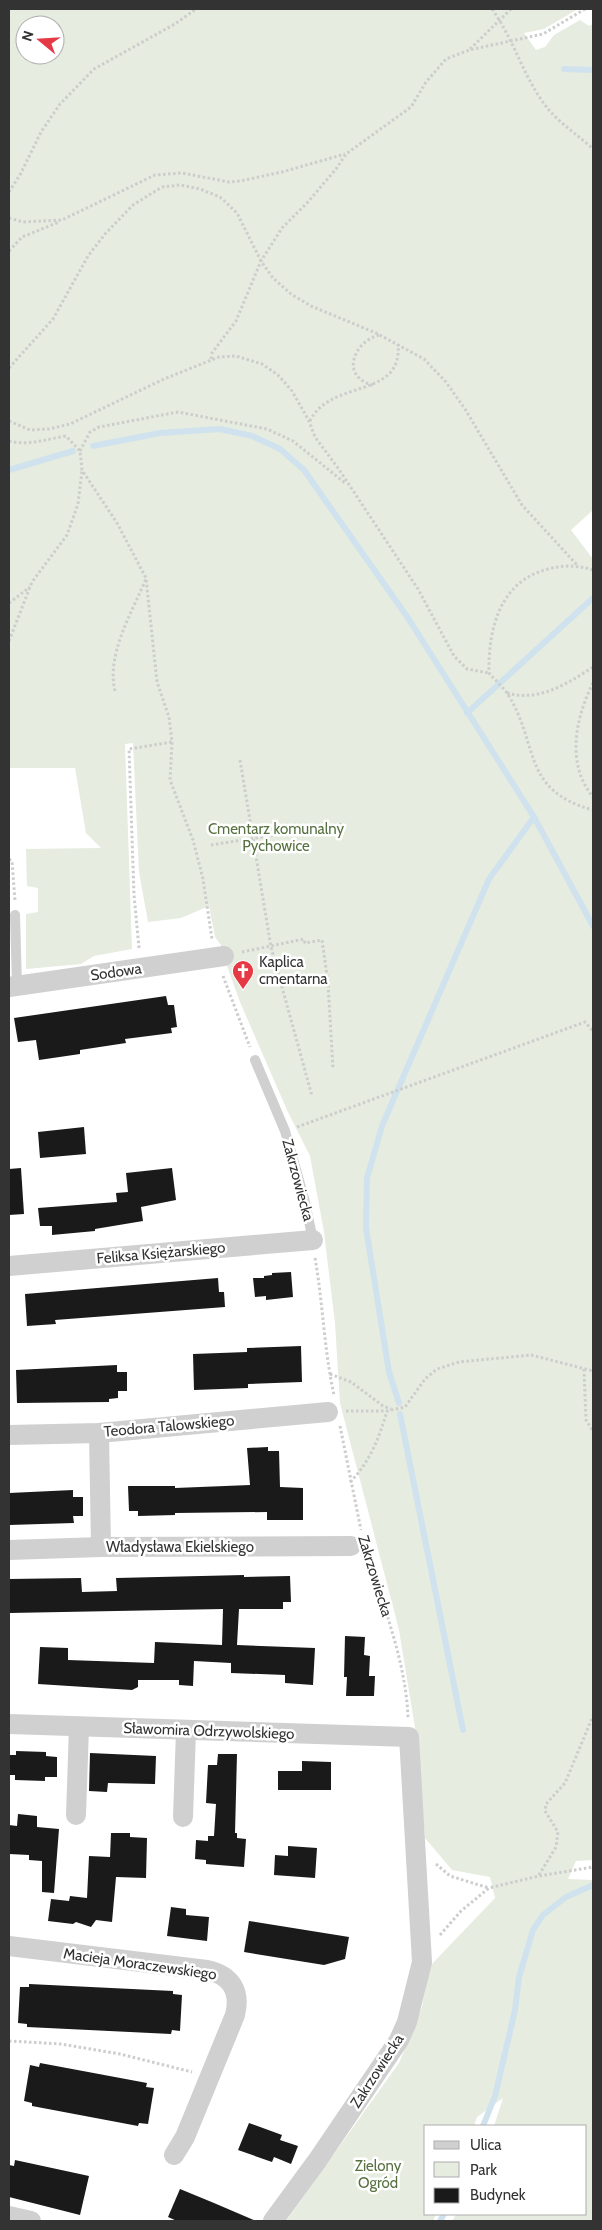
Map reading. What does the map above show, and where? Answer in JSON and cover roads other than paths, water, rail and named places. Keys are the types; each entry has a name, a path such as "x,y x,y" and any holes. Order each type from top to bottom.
{"street":[{"name":"Sodowa","path":"13,986 220,957"},
{"name":"Feliksa Księżarskiego","path":"9,1266 313,1240"},
{"name":"Teodora Talowskiego","path":"9,1435 99,1433 335,1411"},
{"path":"99,1433 101,1547"},
{"name":"Władysława Ekielskiego","path":"9,1550 101,1547 360,1545"},
{"name":"Sławomira Odrzywolskiego","path":"9,1724 186,1731 409,1736"},
{"path":"76,1815 79,1727"},
{"path":"184,1817 186,1731"},
{"name":"Zakrzowiecka","path":"273,2221 318,2161 399,2040 407,2022 422,1962 409,1736"},
{"name":"Macieja Moraczewskiego","path":"9,1946 206,1970 224,1976 235,1988 238,2006 185,2137 174,2156"},
{"path":"9,2216 31,2221"}],"lane":[{"path":"13,986 15,915"},
{"name":"Zakrzowiecka","path":"255,1060 285,1131 304,1198 313,1240"}],"waterway":[{"path":"564,69 593,70"},
{"path":"93,446 160,433 220,429 252,436 280,449 304,470 408,618 534,817 593,926"},
{"path":"9,470 73,451"},
{"path":"467,713 593,598"},
{"path":"399,1403 389,1372 366,1228 367,1178 382,1126 489,879 534,817"},
{"path":"400,1414 463,1730"},
{"path":"483,2125 495,2096 515,2010 519,1977 533,1930 543,1915 566,1897 593,1885"},
{"path":"440,2221 443,2215"}],"place":[{"name":"Kaplica cmentarna","path":"243,990"}],"park label":[{"name":"Cmentarz komunalny Pychowice","path":"276,838"},
{"name":"Zielony Ogród","path":"378,2174"}]}
